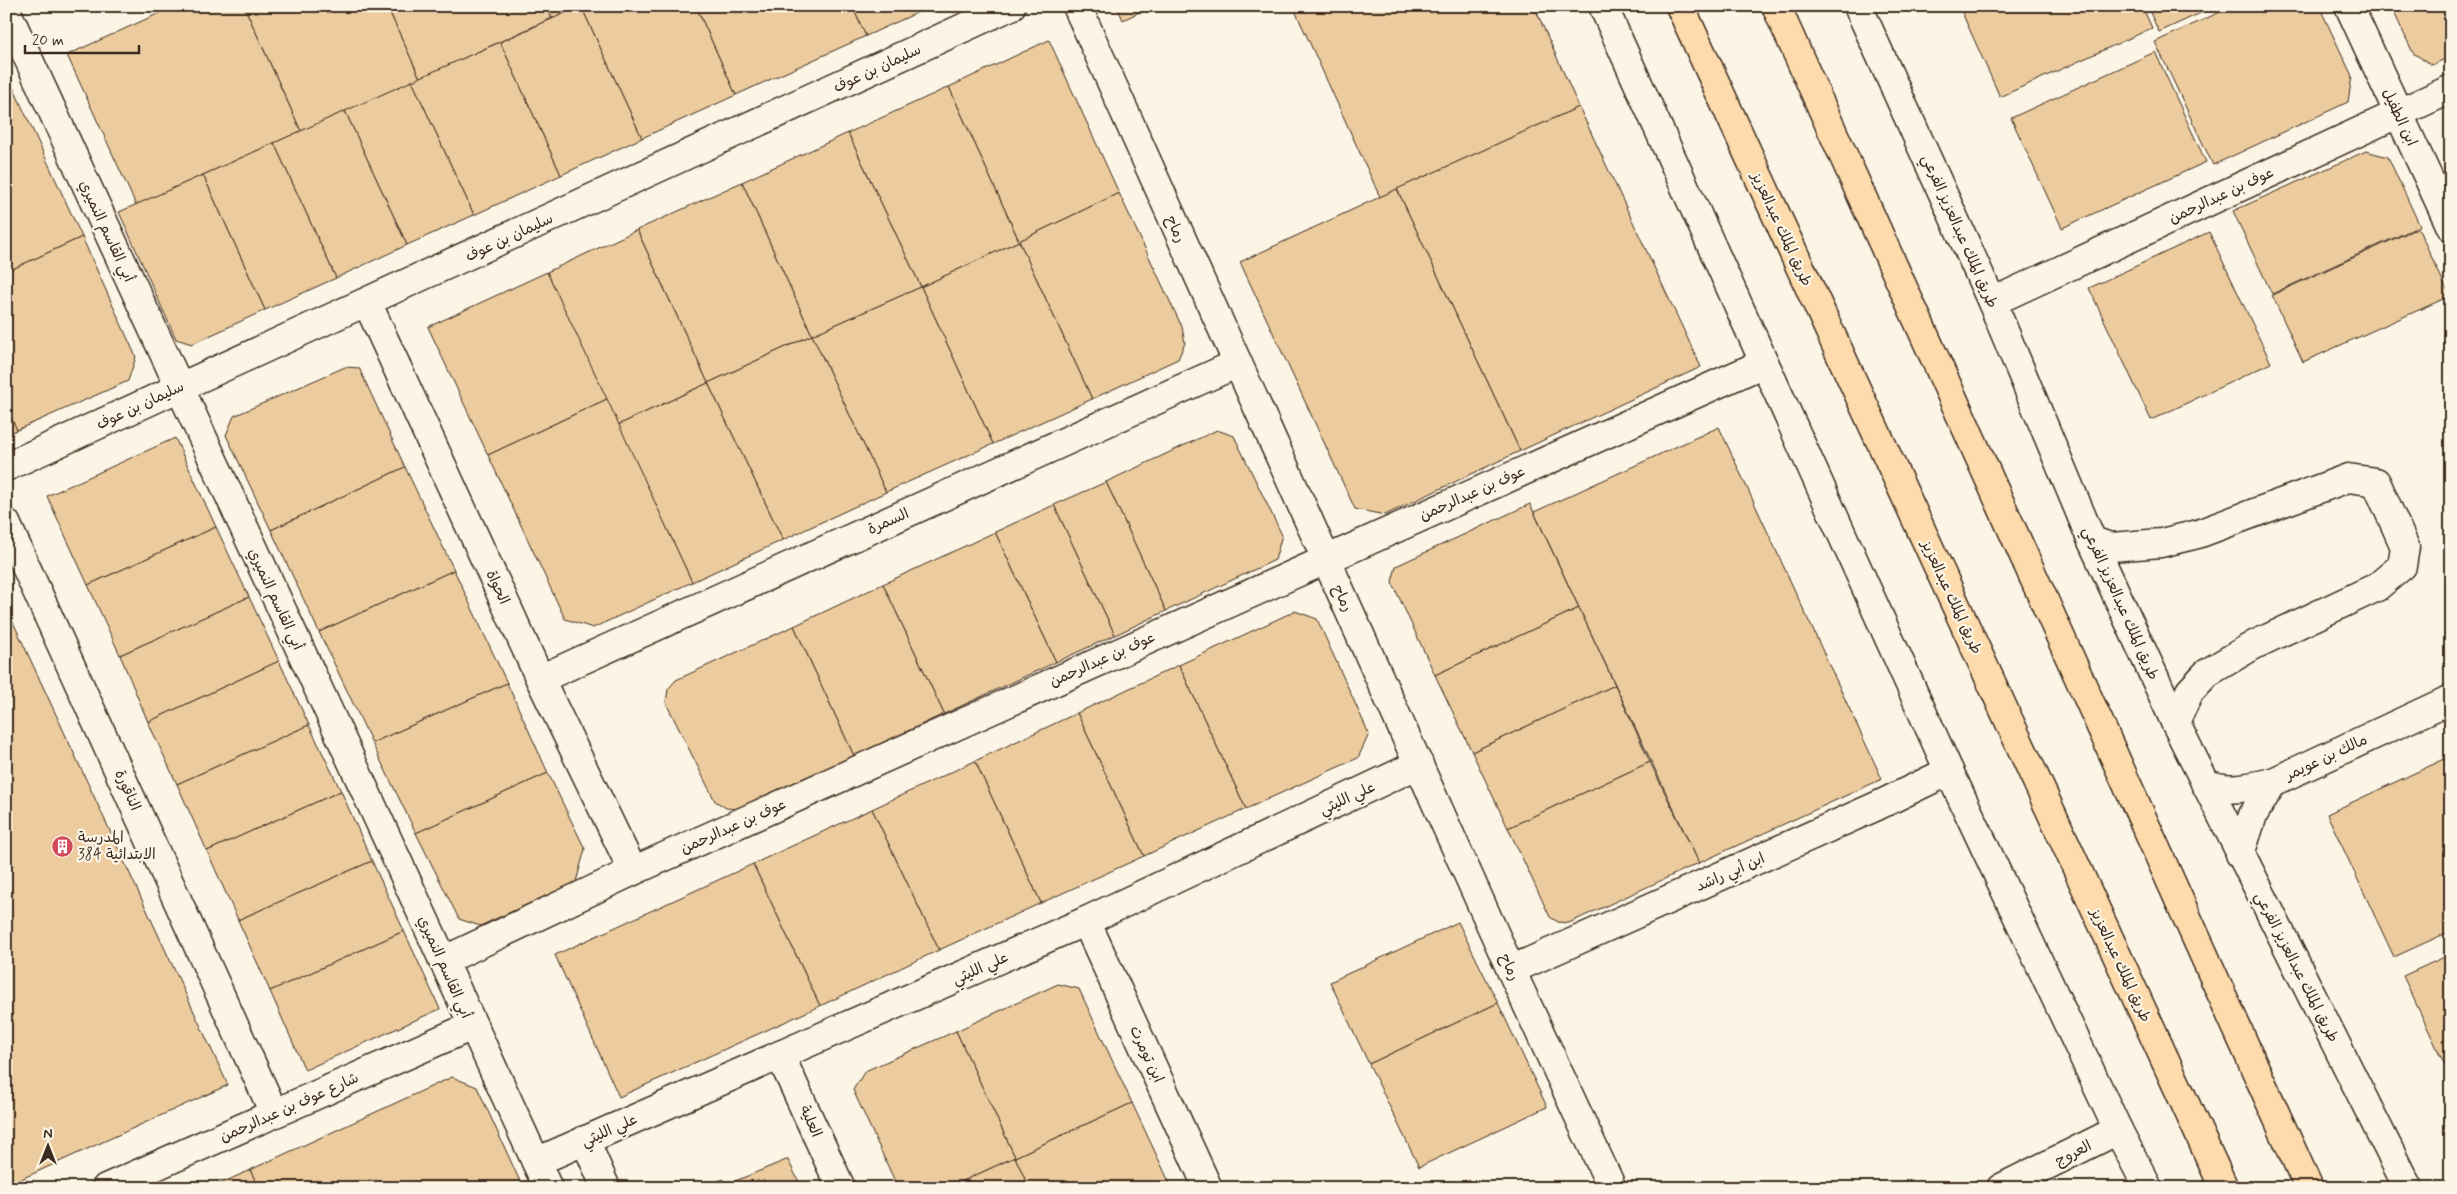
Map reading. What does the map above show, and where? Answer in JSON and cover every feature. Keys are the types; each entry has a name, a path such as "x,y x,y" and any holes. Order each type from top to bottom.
{"main road":[{"name":"طريق الملك عبدالعزيز","path":"1680,6 2224,1188"},
{"path":"1776,6 2309,1188"}],"street":[{"name":"سليمان بن عوف","path":"6,467 1011,6"},
{"name":"رماح","path":"1077,6 1236,364 1612,1188"},
{"path":"1603,6 1949,771 2118,1130 2148,1188"},
{"name":"طريق الملك عبدالعزيز الفرعي","path":"1858,6 1992,302 2092,541 2175,722 2408,1188"},
{"name":"ابن الطفيل","path":"2348,6 2451,227"},
{"name":"أبي القاسم النميري","path":"6,10 548,1188"},
{"name":"عوف بن عبدالرحمن","path":"1992,302 2451,88"},
{"name":"الحواة","path":"367,302 540,679 633,871"},
{"name":"عوف بن عبدالرحمن","path":"443,961 633,871 1764,363"},
{"name":"السمرة","path":"540,679 1236,364"},
{"path":"2092,541 2111,547 2161,543 2198,534 2348,478 2376,482 2405,547 2402,566 2377,587 2254,645 2208,673 2190,691 2175,722"},
{"name":"الناقورة","path":"6,523 274,1113"},
{"name":"مالك بن عويمر","path":"2240,854 2253,815 2273,782 2451,699"},
{"name":"علي الليثي","path":"536,1162 1086,921 1419,764"},
{"name":"ابن أبي راشد","path":"1511,970 1877,806 1949,771"},
{"path":"2205,783 2217,789 2248,788 2273,782"},
{"name":"ابن تومرت","path":"1086,921 1208,1188"},
{"name":"شارع عوف بن عبدالرحمن","path":"106,1188 472,1026"},
{"name":"العلية","path":"780,1054 841,1188"},
{"name":"العروج","path":"2000,1188 2118,1130"},
{"path":"585,1140 606,1188"}],"building":[{"path":"175,6 244,6 301,131 136,205 67,55"},
{"path":"244,6 387,6 420,78 301,131"},
{"path":"387,6 546,6 552,18 420,78"},
{"path":"546,6 580,6 552,18"},
{"path":"581,6 696,6 736,95 642,138"},
{"path":"581,6 642,138 561,175 500,42"},
{"path":"696,6 852,6 866,36 736,95"},
{"path":"852,6 932,6 866,36"},
{"path":"1117,6 1152,6 1123,20"},
{"path":"1293,6 1534,6 1579,107 1380,197"},
{"path":"1959,6 2142,6 2152,28 2000,97"},
{"path":"2147,6 2216,6 2159,32"},
{"path":"2233,6 2319,6 2352,76 2348,102 2213,165 2155,42"},
{"path":"2391,6 2451,6 2451,56 2432,65 2413,53"},
{"path":"1049,40 1119,193 1019,241 949,87"},
{"path":"500,42 561,175 474,215 412,81"},
{"path":"2155,52 2206,162 2062,228 2011,118"},
{"path":"412,81 474,215 407,245 345,111"},
{"path":"12,85 82,237 6,272 6,88"},
{"path":"949,87 1019,241 921,287 848,133"},
{"path":"1579,107 1701,367 1520,451 1397,189"},
{"path":"345,111 407,245 336,278 274,143"},
{"path":"848,133 921,287 812,335 742,182"},
{"path":"274,143 336,278 265,310 203,175"},
{"path":"2366,151 2388,157 2420,226 2272,294 2233,211"},
{"path":"203,175 265,310 192,344 176,339 119,212"},
{"path":"742,182 812,335 708,383 637,230"},
{"path":"1397,189 1520,451 1385,515 1355,509 1240,262"},
{"path":"1119,193 1182,327 1185,343 1178,359 1092,399 1019,241"},
{"path":"2418,228 2450,296 2303,362 2272,295"},
{"path":"637,230 708,383 618,425 547,272"},
{"path":"2209,232 2271,363 2151,420 2089,288"},
{"path":"82,237 136,357 128,381 17,430 6,407 6,272"},
{"path":"1019,241 1092,399 993,444 921,287"},
{"path":"547,272 607,399 488,455 428,327"},
{"path":"921,287 993,444 886,492 812,335"},
{"path":"812,335 886,492 783,540 708,383"},
{"path":"345,367 359,368 405,467 271,530 226,435 234,416"},
{"path":"708,383 783,540 692,582 618,425"},
{"path":"607,399 692,582 593,628 565,619 488,455"},
{"path":"6,407 17,430 6,434"},
{"path":"1719,427 1882,779 1699,863 1534,512"},
{"path":"1217,430 1234,436 1282,535 1275,560 1166,611 1106,482"},
{"path":"175,438 216,527 88,585 47,496"},
{"path":"405,467 454,570 319,632 271,530"},
{"path":"1106,482 1166,611 1115,635 1054,505"},
{"path":"1530,504 1579,608 1435,675 1392,582 1396,566"},
{"path":"1054,505 1115,635 1056,662 995,532"},
{"path":"216,527 249,597 120,655 88,585"},
{"path":"995,532 1056,662 944,714 883,584"},
{"path":"454,570 507,683 372,743 319,632"},
{"path":"883,584 944,714 854,756 794,626"},
{"path":"249,597 279,661 148,722 120,655"},
{"name":"المدرسة الابتدائية 384","path":"6,607 228,1085 6,1186"},
{"path":"1579,608 1615,685 1472,752 1435,675"},
{"path":"1295,611 1317,619 1369,734 1358,758 1246,809 1179,665"},
{"path":"794,626 854,756 736,809 726,808 715,801 666,703 668,689 676,680"},
{"path":"279,661 309,725 177,784 148,722"},
{"path":"1179,665 1246,809 1144,856 1077,713"},
{"path":"507,683 548,773 416,833 372,743"},
{"path":"1615,685 1650,762 1508,828 1472,752"},
{"path":"1077,713 1144,856 1041,903 975,761"},
{"path":"309,725 341,791 207,851 177,784"},
{"path":"2451,756 2451,931 2394,957 2327,814"},
{"path":"975,761 1041,903 939,950 872,809"},
{"path":"1650,762 1699,863 1569,923 1558,922 1550,917 1508,828"},
{"path":"548,773 585,849 576,882 480,926 459,919 416,833"},
{"path":"341,791 372,861 238,920 207,851"},
{"path":"872,809 939,950 820,1006 753,864"},
{"path":"372,861 404,931 270,991 238,920"},
{"path":"753,864 820,1006 619,1097 555,955"},
{"path":"1458,922 1498,1003 1369,1064 1330,982"},
{"path":"404,931 440,1009 305,1070 270,991"},
{"path":"2451,954 2451,1078 2403,976"},
{"path":"1058,984 1079,989 1132,1103 1015,1157 956,1031"},
{"path":"1498,1003 1547,1107 1419,1167 1369,1064"},
{"path":"956,1031 1015,1157 948,1188 898,1188 853,1090 865,1071"},
{"path":"452,1077 477,1087 523,1188 259,1188 250,1170"},
{"path":"1132,1103 1172,1188 1029,1188 1015,1157"},
{"path":"1015,1157 1029,1188 948,1188"},
{"path":"788,1160 802,1188 701,1188 723,1179 728,1184"},
{"path":"250,1170 259,1188 211,1188"}],"place":[{"name":"المدرسة الابتدائية 384","path":"62,846"}]}
